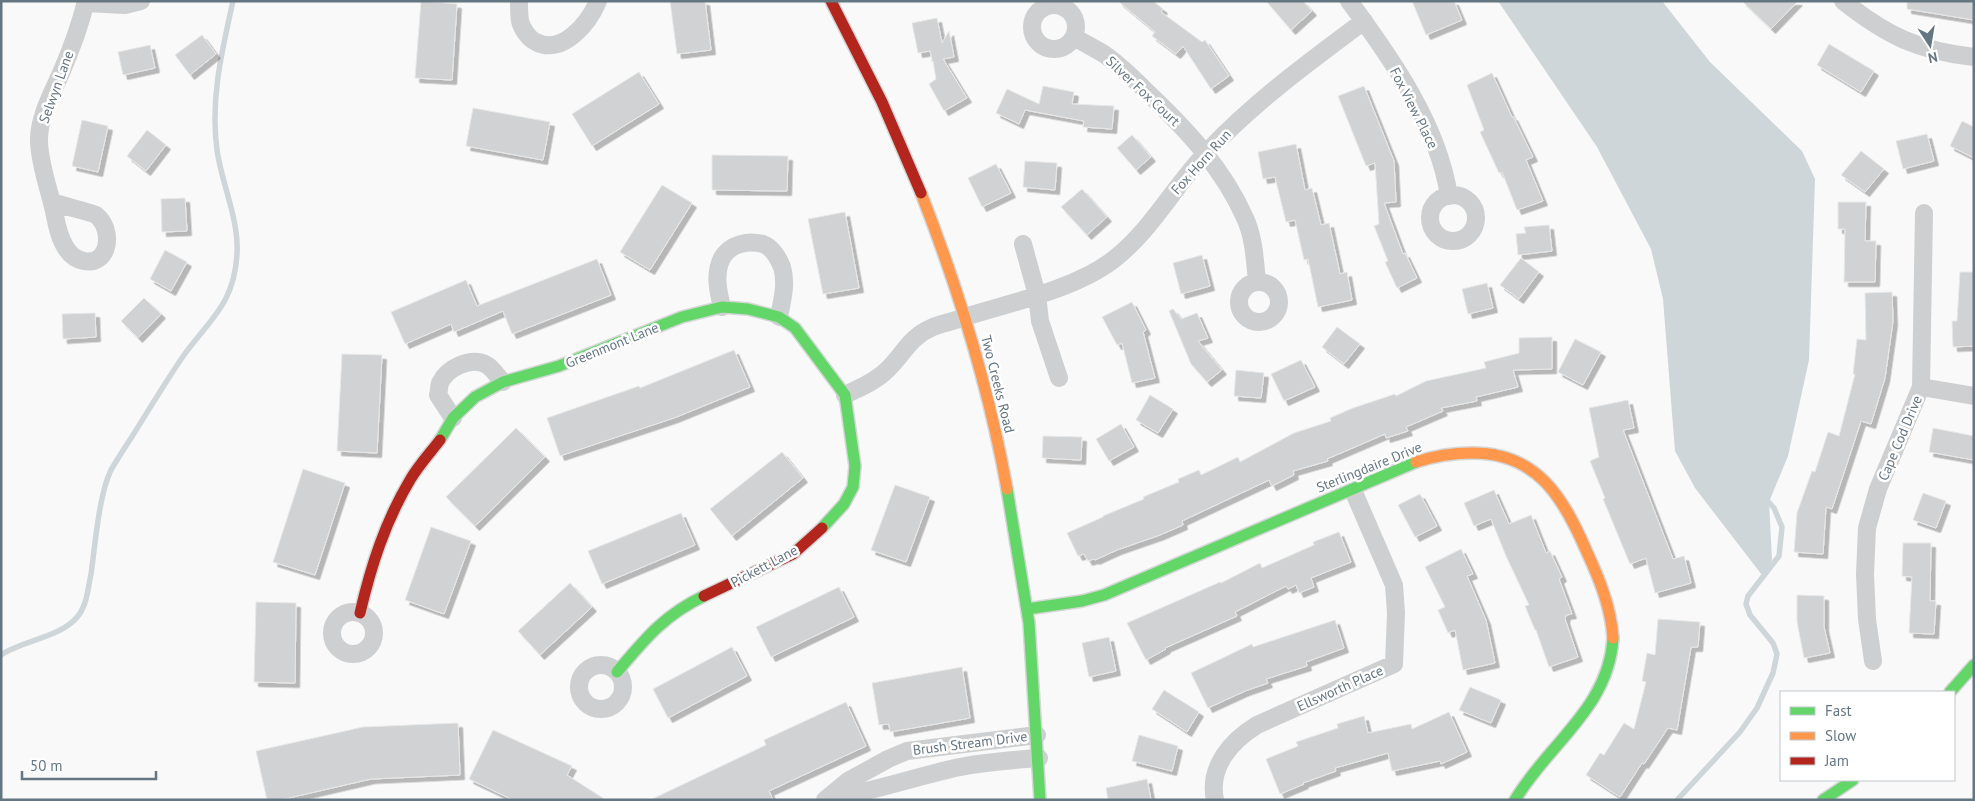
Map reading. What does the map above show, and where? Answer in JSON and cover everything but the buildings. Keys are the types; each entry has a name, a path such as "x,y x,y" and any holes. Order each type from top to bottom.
{"street":[{"name":"Selwyn Lane","path":"52,202 38,140 42,122 86,2 125,4 141,1"},
{"path":"519,1 520,21 532,40 543,46 553,46 567,41 584,23 598,1"},
{"name":"Two Creeks Road","path":"831,1 866,68 902,144 945,256 965,317 995,434 1011,507 1027,609 1039,758 1040,800"},
{"name":"Fox View Place","path":"1349,1 1410,93 1442,163 1449,196"},
{"path":"1843,1 1885,31 1913,44 1943,54 1974,57"},
{"name":"Fox Horn Run","path":"965,317 1037,295 1071,282 1113,260 1138,237 1206,152 1244,116 1289,78 1364,21"},
{"name":"Silver Fox Court","path":"1074,37 1104,54 1131,76 1206,152 1246,219 1254,252 1257,282"},
{"name":"Cape Cod Drive","path":"1874,661 1867,619 1865,574 1867,528 1878,489 1922,386 1924,213"},
{"path":"722,308 717,286 718,271 722,258 731,247 744,243 764,244 774,252 782,268 784,289 779,317"},
{"path":"1023,244 1037,295 1040,321 1059,378"},
{"name":"Greenmont Lane","path":"360,613 369,573 391,514 411,478 439,441 452,418 475,398 503,382 559,366 682,317 722,308 748,309 779,317 795,328 845,396"},
{"path":"845,396 884,373 917,335 934,327 965,317"},
{"path":"452,418 438,395 441,383 450,371 461,364 473,362 486,364 503,382"},
{"path":"1922,386 1974,396"},
{"name":"Pickett Lane","path":"617,672 653,630 670,616 690,603 793,554 818,533 844,504 853,487 856,466 845,396"},
{"name":"Sterlingdaire Drive","path":"1027,609 1082,601 1104,595 1352,488 1436,456 1480,453 1504,456 1523,463 1540,476 1572,517 1594,566 1609,607 1613,625 1613,646 1609,668 1595,700 1523,783 1514,800"},
{"name":"Ellsworth Place","path":"1216,800 1214,780 1219,764 1228,748 1241,735 1257,724 1394,664 1396,613 1394,585 1352,488"},
{"path":"1951,691 1974,665"},
{"name":"Brush Stream Drive","path":"826,799 848,780 907,751 1037,735"},
{"name":"Brush Stream Drive","path":"826,799 858,794 956,768 992,762 1039,758"},
{"path":"1823,800 1852,781"}],"shaded area":[{"path":"1498,1 1662,1 1710,62 1802,151 1815,179 1809,360 1788,456 1769,502 1772,559 1765,579 1695,488 1675,451 1663,299 1651,249 1597,147"}],"waterway":[{"path":"1,655 62,629 71,623 81,612 87,596 91,574 100,506 111,470 177,365 212,320 231,286 235,271 237,241 233,215 219,163 215,112 218,75 233,1"},
{"path":"1677,800 1740,732 1757,708 1773,673 1777,654 1773,643 1750,615 1746,604 1748,596 1779,556 1782,527 1774,508 1764,497"}],"traffic: fast":[{"path":"440,440 453,418 475,397 503,382 559,366 682,317 722,307 748,309 779,317 795,328 845,395 855,466 853,487 844,504 822,528"},
{"path":"1027,609 1082,601 1104,595 1416,462"},
{"path":"1007,489 1029,623 1040,800"},
{"path":"617,672 646,638 666,620 677,611 704,596"},
{"path":"1515,800 1589,705 1601,685 1609,663 1613,638"},
{"path":"1951,691 1974,665"},
{"path":"1823,800 1852,781"}],"traffic: slow":[{"path":"921,193 948,265 982,376 1007,489"},
{"path":"1416,462 1458,454 1495,455 1514,461 1531,470 1545,482 1568,512 1591,561 1607,604 1613,638"}],"traffic: jam":[{"path":"831,1 882,102 921,193"},
{"path":"360,613 374,561 393,512 413,475 440,440"},
{"path":"704,596 793,554 822,528"}]}
